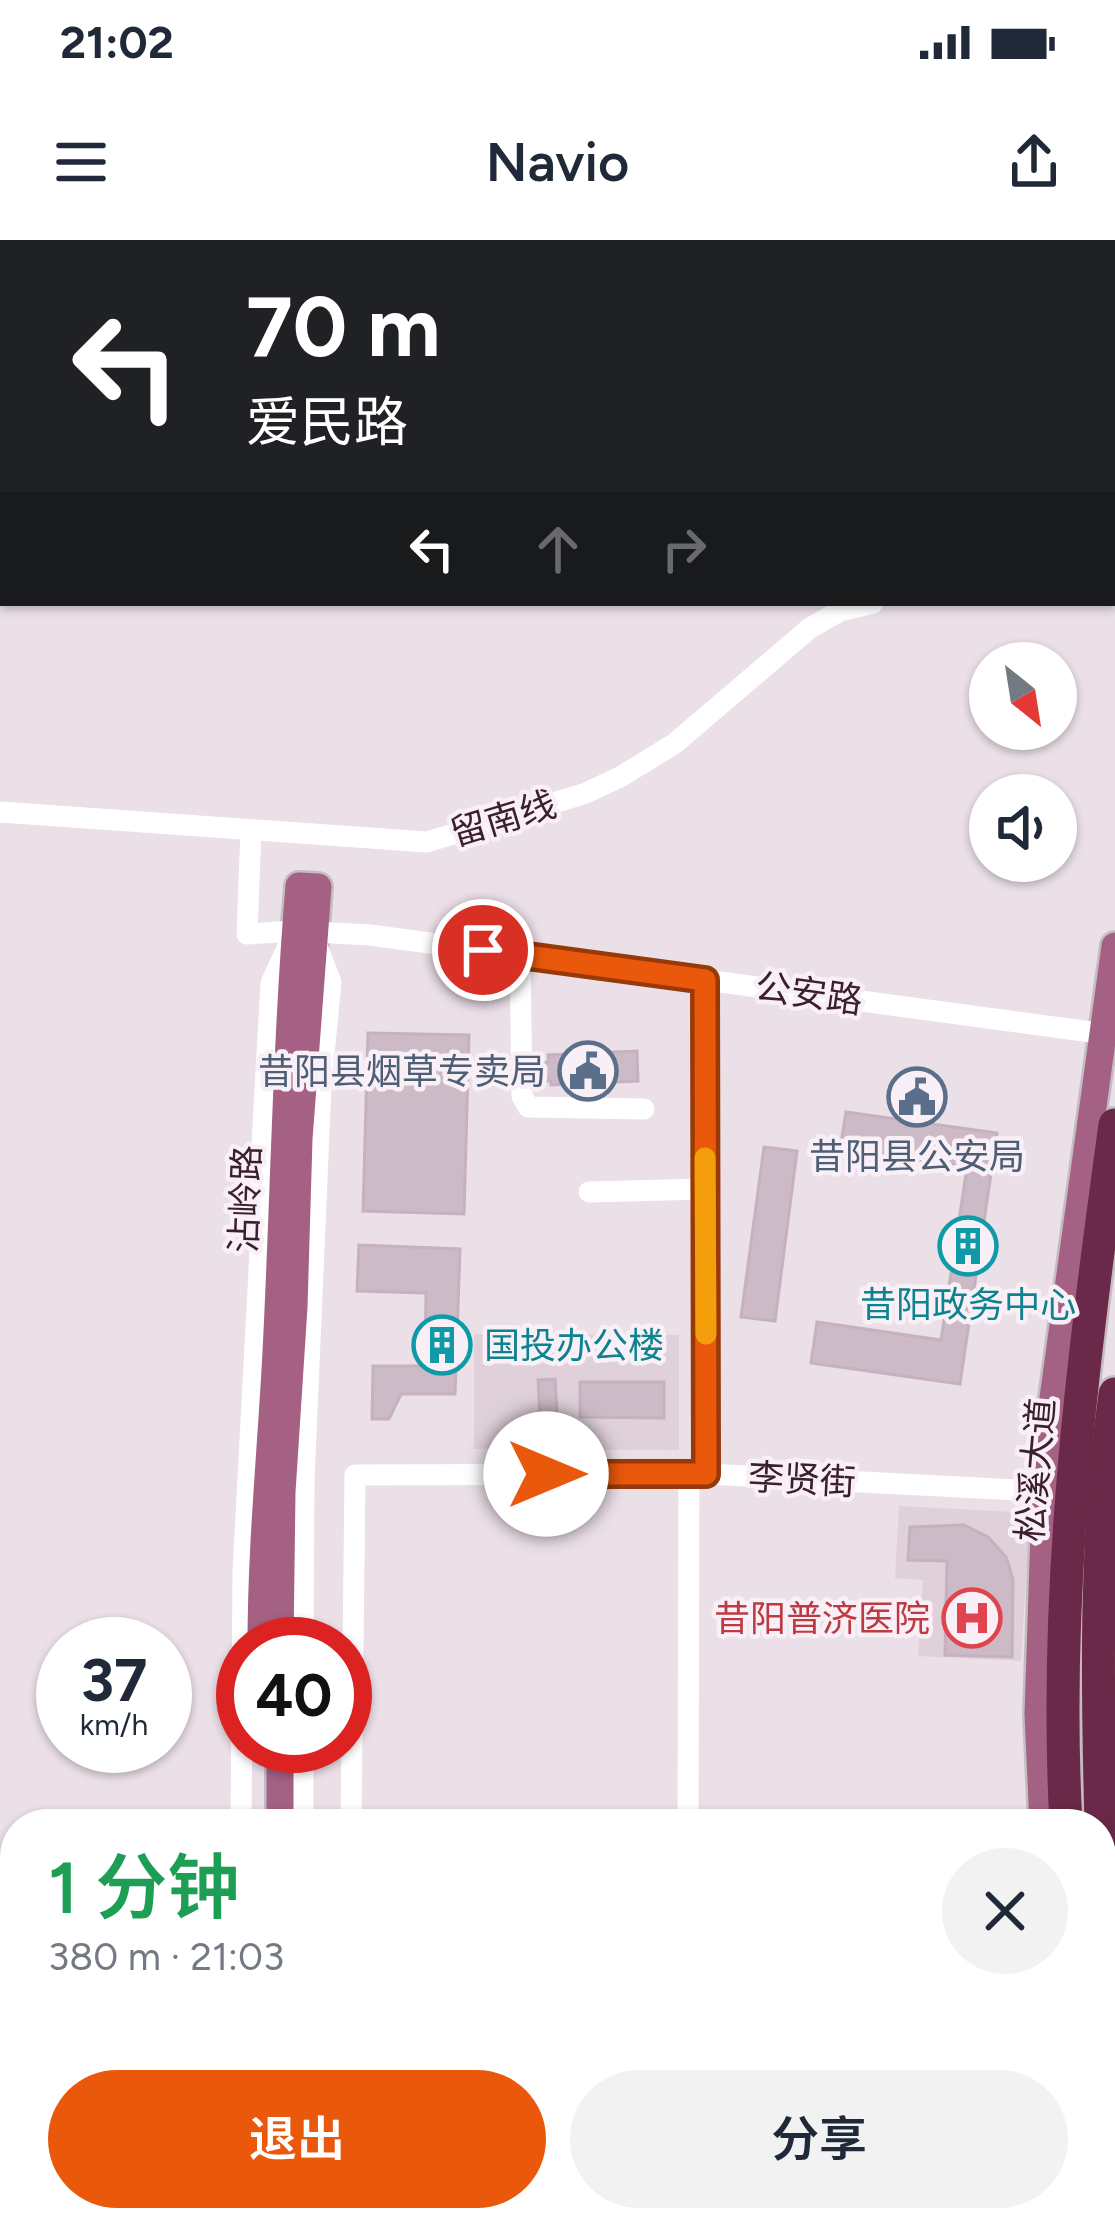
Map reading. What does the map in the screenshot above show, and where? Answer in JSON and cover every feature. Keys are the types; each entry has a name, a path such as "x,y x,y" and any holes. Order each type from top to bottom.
{"highway":[{"name":"松溪大道","path":"1066,1809 1061,1650 1072,1497 1115,1125"},
{"name":"松溪大道","path":"1102,1809 1107,1744 1072,1497 1115,1394"}],"main road":[{"name":"沾岭路","path":"261,1617 283,1134 304,931"},
{"name":"沾岭路","path":"280,1617 304,931"},
{"path":"1042,1809 1038,1714 1072,1497 1052,1400 1109,1034 1115,946"},
{"path":"261,1773 261,1809"},
{"path":"280,1773 280,1809"}],"street":[{"name":"留南线","path":"0,812 427,842 586,793 674,744 810,628 840,611 861,606"},
{"name":"公安路","path":"251,830 247,934 370,935 1109,1034"},
{"path":"241,1809 242,1572 269,1005 271,983 304,931 332,982 321,1086 302,1617"},
{"path":"520,955 522,1096 528,1107 644,1109"},
{"path":"688,1809 705,1189 705,980"},
{"path":"590,1192 705,1189"},
{"name":"李贤街","path":"351,1809 355,1474 698,1474 1072,1497"},
{"path":"303,1773 303,1809"}],"shaded area":[{"path":"474,1334 679,1335 679,1450 474,1449"},
{"name":"昔阳普济医院","path":"899,1506 1030,1513 1021,1661 918,1656 923,1580 895,1578"}],"building":[{"path":"368,1033 469,1035 464,1214 363,1211"},
{"name":"昔阳县烟草专卖局","path":"637,1051 638,1081 551,1085 551,1081 538,1081 538,1062 549,1062 548,1055"},
{"name":"昔阳政务中心","path":"846,1112 997,1133 960,1384 811,1363 817,1322 941,1340 967,1167 840,1149"},
{"path":"764,1147 797,1151 775,1321 741,1317"},
{"path":"359,1245 460,1249 455,1394 401,1394 389,1419 372,1419 373,1366 425,1366 426,1293 357,1291"},
{"path":"555,1379 557,1414 540,1415 538,1380"},
{"path":"580,1382 664,1382 664,1418 580,1417"},
{"path":"964,1525 988,1537 1006,1557 1013,1579 1012,1657 945,1655 947,1561 908,1560 910,1527"}],"slow traffic":[{"path":"705,1158 706,1334"}],"place":[{"name":"昔阳县烟草专卖局","path":"588,1071"},
{"name":"昔阳县公安局","path":"917,1097"},
{"name":"昔阳政务中心","path":"968,1246"},
{"name":"国投办公楼","path":"442,1345"},
{"name":"昔阳普济医院","path":"972,1618"}],"route":[{"path":"483,950 705,980 706,1474 546,1474"}]}
